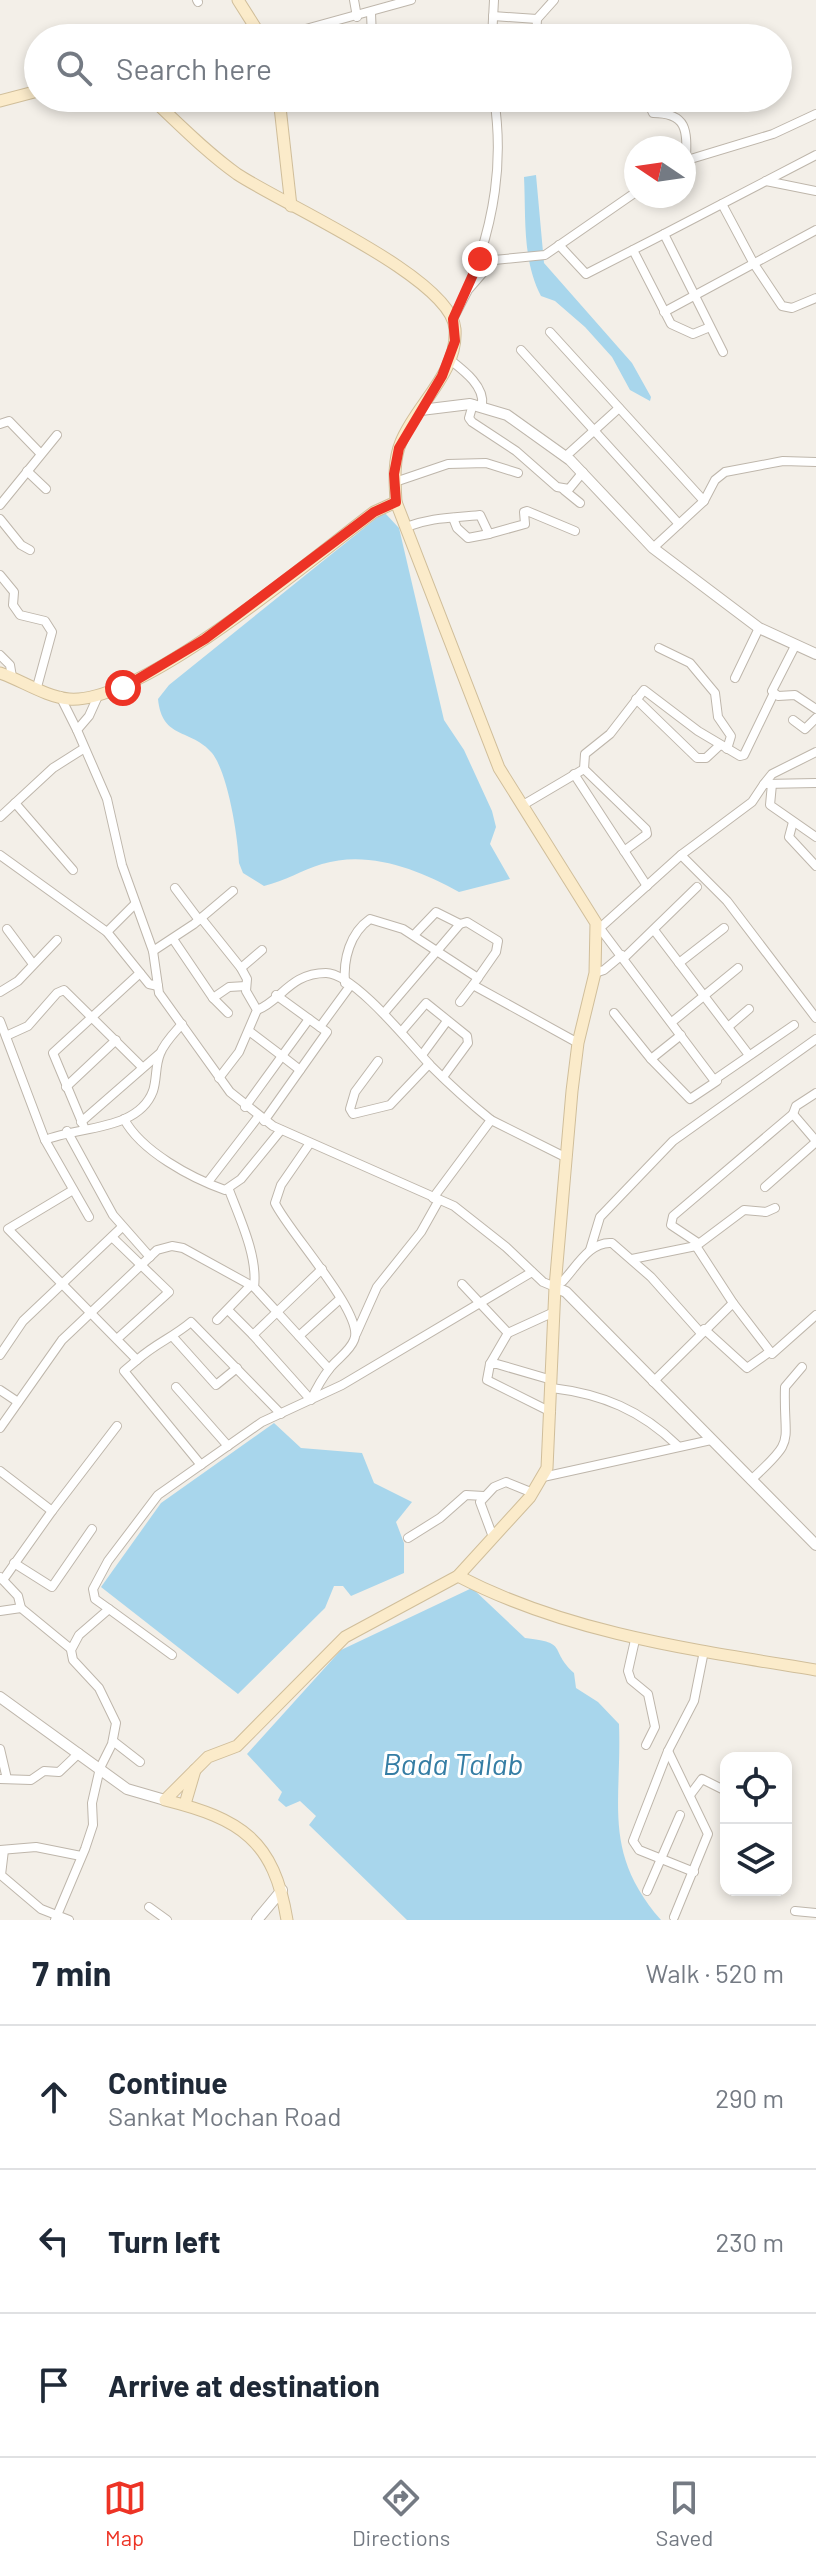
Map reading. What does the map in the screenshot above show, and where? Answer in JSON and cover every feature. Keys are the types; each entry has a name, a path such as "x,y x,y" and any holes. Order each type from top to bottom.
{"main road":[{"path":"238,0 253,24"},
{"path":"0,101 24,95"},
{"path":"165,1800 208,1757 237,1746 345,1637 458,1576 533,1493 543,1477 550,1445 554,1312 560,1284 567,1158 578,1043 595,973 598,925 499,768 396,502 395,482 402,438 449,359 455,341 453,319 442,298 408,271 291,206 206,150 166,112"},
{"path":"280,112 291,206"},
{"path":"4,676 64,698 98,696 139,681 374,512 396,502"},
{"path":"458,1576 552,1615 635,1640 816,1670"},
{"path":"185,1804 196,1768"},
{"path":"165,1800 221,1818 254,1840 277,1872 287,1920"}],"street":[{"path":"354,0 357,17"},
{"path":"329,24 411,0"},
{"path":"493,24 494,0"},
{"path":"537,24 537,19 554,0"},
{"path":"371,13 371,24"},
{"path":"493,16 537,19"},
{"path":"453,319 480,259 499,173 495,112"},
{"path":"653,112 672,114 682,123 687,136"},
{"path":"696,157 759,139 816,114"},
{"path":"559,245 586,274 816,155"},
{"path":"765,181 816,191"},
{"path":"468,290 494,260 545,255 624,200"},
{"path":"722,204 754,264 787,309 816,298"},
{"path":"664,312 816,230"},
{"path":"664,234 723,352"},
{"path":"633,250 671,324 685,333 710,327"},
{"path":"550,332 704,501"},
{"path":"521,350 679,524"},
{"path":"449,359 476,385 483,397 469,418 472,422 516,451 580,503"},
{"path":"421,410 477,405 507,415 566,456 653,548 759,628 816,654"},
{"path":"566,456 619,408"},
{"path":"0,424 9,421 40,453"},
{"path":"0,505 57,435"},
{"path":"653,548 704,501 715,480 725,472 783,461 816,462"},
{"path":"395,482 448,464 486,463 518,473"},
{"path":"27,471 46,489"},
{"path":"564,490 583,472"},
{"path":"453,518 454,524 468,538 525,524 527,511 575,531"},
{"path":"406,527 434,516 483,516 489,534"},
{"path":"0,519 21,545 30,550"},
{"path":"0,575 14,592 13,605 20,615 45,621 52,632 37,687"},
{"path":"735,678 759,628"},
{"path":"624,851 647,834 646,829 584,769 585,754 610,734 641,692 649,691 723,747 735,755 744,755 795,646"},
{"path":"636,699 697,758 706,758 723,747 731,736 718,717 715,693 690,663 659,648"},
{"path":"0,655 10,665 4,676"},
{"path":"773,695 795,695 816,709"},
{"path":"77,730 89,716 98,696"},
{"path":"64,698 83,749 107,799 122,865 153,951 158,986 219,1078 245,1107 261,1119 454,1206 532,1272 560,1284 816,1545"},
{"path":"793,720 805,729 816,718"},
{"path":"0,817 53,768 83,749"},
{"path":"717,1081 598,925 681,855 743,809 768,784 772,774 816,752"},
{"path":"523,805 584,769"},
{"path":"574,774 647,886"},
{"path":"768,784 816,783"},
{"path":"768,784 770,805 816,837"},
{"path":"15,803 73,870"},
{"path":"793,822 789,837 816,866"},
{"path":"0,855 107,932 149,984 158,986"},
{"path":"681,855 727,901 816,1018"},
{"path":"595,973 623,957 697,887"},
{"path":"175,888 241,968 257,1010"},
{"path":"153,951 200,919 233,891"},
{"path":"107,932 135,904"},
{"path":"414,935 436,912 460,924"},
{"path":"320,1027 347,984 347,956 361,925 370,919 414,935 476,982 578,1043"},
{"path":"384,1013 460,924 467,922 498,941 476,982 460,1002"},
{"path":"679,963 724,928"},
{"path":"7,929 33,964"},
{"path":"654,930 749,1055"},
{"path":"173,939 213,998 228,1013"},
{"path":"0,992 18,981 57,940"},
{"path":"241,968 262,950"},
{"path":"219,1078 249,1031 257,1010 291,983 327,973 347,956"},
{"path":"672,1022 738,968"},
{"path":"82,1125 53,1053 140,973"},
{"path":"327,973 347,984 384,1013 429,1064 491,1120 567,1158"},
{"path":"213,998 229,987 246,986"},
{"path":"89,1217 45,1140 2,1028 28,1026 60,991 69,994 92,1015 141,1066"},
{"path":"208,1182 300,1070 327,1032 276,995"},
{"path":"402,1031 423,1004 434,1006 469,1039 443,1077"},
{"path":"728,1027 749,1009"},
{"path":"614,1013 651,1059 690,1099 794,1025"},
{"path":"245,1107 309,1019"},
{"path":"422,1055 447,1021"},
{"path":"45,1140 82,1125 141,1066 160,1053 182,1024"},
{"path":"249,1031 300,1070"},
{"path":"651,1059 681,1035"},
{"path":"590,1250 600,1217 673,1141 816,1039"},
{"path":"66,1087 116,1040"},
{"path":"82,1125 104,1128 124,1119 149,1099 160,1053"},
{"path":"378,1061 353,1097 350,1109 353,1114 394,1102 429,1064"},
{"path":"768,1353 697,1245 671,1225 673,1216 793,1114 796,1106 816,1093"},
{"path":"765,1187 816,1142 793,1114"},
{"path":"124,1119 130,1131 147,1142 158,1157 229,1190"},
{"path":"311,1400 329,1369 356,1335 377,1287 421,1232 436,1199 491,1120"},
{"path":"229,1190 281,1130"},
{"path":"67,1131 122,1227 150,1257"},
{"path":"310,1143 274,1198 286,1223 322,1269 340,1299 356,1335"},
{"path":"73,1190 8,1229 137,1360"},
{"path":"217,1320 253,1286 256,1258 243,1236 229,1190"},
{"path":"631,1259 697,1245 744,1210 766,1212 775,1208"},
{"path":"0,1355 23,1321 122,1227"},
{"path":"112,1237 169,1292 117,1339"},
{"path":"560,1284 590,1250 607,1242 631,1259 702,1331 747,1368 816,1315"},
{"path":"0,1428 62,1340 150,1257 172,1246 183,1248 253,1286 329,1369"},
{"path":"253,1335 322,1269"},
{"path":"172,1655 95,1599 95,1579 158,1495 262,1422 311,1400 532,1272"},
{"path":"462,1284 508,1333"},
{"path":"299,1336 340,1299"},
{"path":"653,1382 733,1303"},
{"path":"228,1310 311,1400"},
{"path":"551,1412 487,1380 490,1364 508,1333 554,1312"},
{"path":"201,1465 124,1371 162,1339 173,1337 191,1322 281,1414"},
{"path":"173,1337 216,1385 237,1368"},
{"path":"490,1364 629,1408 678,1446"},
{"path":"751,1480 780,1454 787,1440 785,1387 802,1367"},
{"path":"176,1387 228,1446"},
{"path":"0,1390 18,1402"},
{"path":"71,1649 21,1608 18,1596 1,1578 117,1426"},
{"path":"543,1477 567,1475 711,1440"},
{"path":"0,1471 52,1511"},
{"path":"493,1537 480,1502 484,1496 506,1482 533,1493"},
{"path":"408,1538 440,1518 466,1495 484,1496"},
{"path":"14,1563 52,1587 92,1529"},
{"path":"0,1611 21,1608"},
{"path":"55,1917 93,1825 92,1803 116,1723 111,1707 99,1688 73,1660 71,1649 79,1635 109,1609"},
{"path":"635,1640 628,1671 631,1680 648,1694 655,1727 646,1745"},
{"path":"694,1872 639,1850 633,1841 668,1751 694,1701 704,1651"},
{"path":"0,1697 134,1792 165,1800"},
{"path":"113,1741 140,1762"},
{"path":"0,1749 3,1779 31,1780 44,1771 59,1772 79,1753"},
{"path":"668,1751 708,1834 674,1917"},
{"path":"690,1795 702,1779 720,1788"},
{"path":"647,1891 680,1815"},
{"path":"69,1920 41,1909 1,1875 2,1850 36,1847 81,1856"},
{"path":"257,1920 282,1890"},
{"path":"149,1907 167,1920"},
{"path":"795,1911 816,1913"}],"water":[{"path":"536,175 544,263 632,363 651,397 650,401 630,390 612,357 585,327 555,301 541,296 531,268 525,222 524,177"},
{"path":"384,512 399,528 444,720 464,750 492,811 496,827 490,844 510,879 459,892 410,869 357,859 322,864 264,886 243,873 239,863 231,806 218,762 204,745 171,728 165,721 158,699 169,685"},
{"path":"274,1423 301,1448 362,1453 374,1483 412,1502 396,1522 404,1543 404,1573 351,1596 343,1586 334,1586 325,1608 238,1694 101,1587 161,1503"},
{"name":"Bada Talab","path":"472,1588 525,1638 548,1642 557,1648 574,1673 576,1688 598,1702 619,1724 618,1803 623,1849 642,1895 661,1920 407,1920 309,1825 316,1816 300,1801 286,1807 278,1800 282,1792 247,1754 341,1650"}],"route":[{"path":"123,688 205,639 374,512 396,502 394,474 402,438 442,376 455,341 453,319 480,259"}]}
